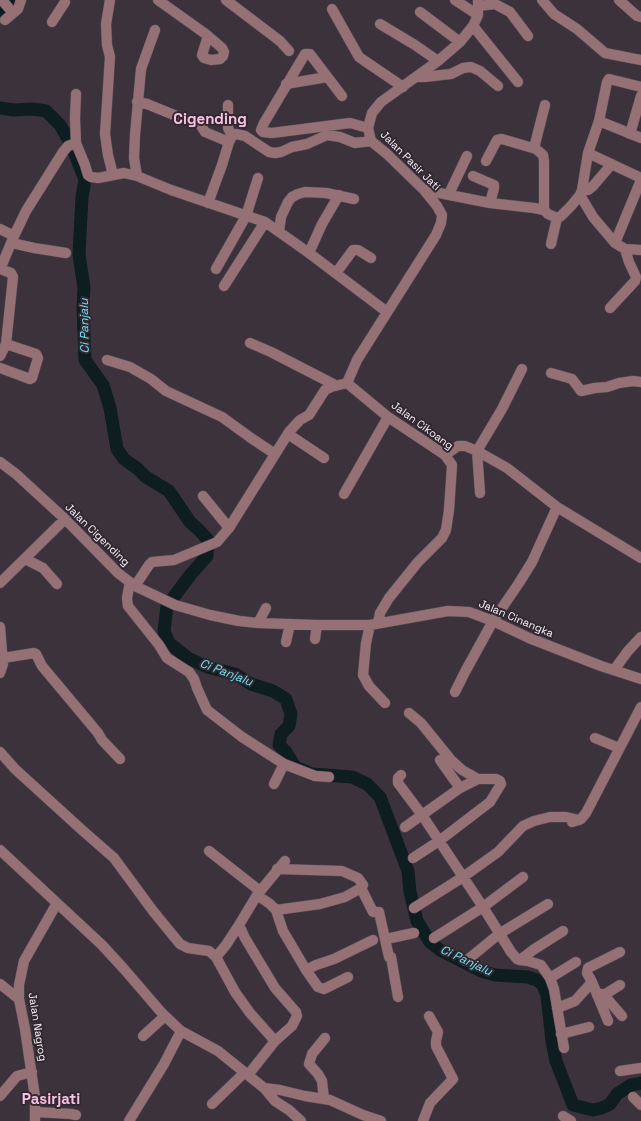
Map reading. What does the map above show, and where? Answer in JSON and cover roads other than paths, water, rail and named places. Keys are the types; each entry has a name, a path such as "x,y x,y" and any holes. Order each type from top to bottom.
{"street":[{"path":"6,8 18,9 21,0"},
{"path":"110,0 106,24 107,45 110,58 105,134 113,175"},
{"path":"158,0 208,36"},
{"path":"226,0 280,41 289,51"},
{"path":"455,0 478,7 495,4 510,12 528,36"},
{"path":"542,0 554,14 577,29 606,53 641,60"},
{"path":"618,0 637,16 641,17"},
{"path":"52,22 65,1"},
{"name":"Jalan Pasir Jati","path":"347,383 357,360 436,235 441,223 442,215 424,190 387,154 371,141 368,128 372,113 381,102 438,61 460,42 473,26 478,7"},
{"path":"332,9 360,57 403,87"},
{"path":"420,12 460,42"},
{"path":"380,24 438,61"},
{"path":"473,26 518,82"},
{"path":"137,176 134,158 137,102 141,70 155,30"},
{"path":"342,96 310,54 305,54 286,84 261,130 263,132 272,133 350,123 368,128"},
{"path":"416,77 450,74 471,66 480,71 498,86"},
{"path":"286,84 327,77"},
{"path":"552,244 557,218 561,216 581,192 588,153 599,121 607,82 609,79 641,87"},
{"path":"0,356 6,344 13,274 3,270 1,267 26,211 73,144 76,94"},
{"path":"630,134 641,96"},
{"path":"137,102 147,104 179,117 197,122 205,132 230,139"},
{"path":"208,203 230,139 228,128 228,105"},
{"path":"534,148 545,105"},
{"path":"599,121 641,138"},
{"path":"230,139 236,134 244,136 269,152 275,153 307,144 327,134 355,143 371,141"},
{"path":"486,161 497,140 502,139 534,148 543,155 544,210"},
{"path":"73,144 85,165 88,175 91,177 98,178 124,173 137,176 171,190 265,222 387,312"},
{"path":"588,153 641,179 615,242"},
{"path":"449,194 467,156"},
{"path":"581,192 594,186 611,165"},
{"path":"473,176 494,184 490,203"},
{"path":"216,268 246,216 258,178"},
{"path":"424,190 449,194 466,199 544,210 548,214 557,218"},
{"path":"279,231 284,209 292,197 298,194 312,192 326,193 354,199"},
{"path":"581,192 593,217 615,242 625,250 629,262 639,281 635,281 610,308"},
{"path":"309,253 322,224 339,195"},
{"path":"224,286 265,222"},
{"path":"0,229 13,239 34,248 66,253"},
{"path":"336,273 352,250 358,250 371,258"},
{"path":"625,250 641,250"},
{"path":"0,295 11,297"},
{"path":"250,343 271,352 335,385"},
{"path":"0,368 30,380 38,358 36,354 6,344"},
{"path":"107,360 130,367 151,379 166,391 222,417 275,454"},
{"path":"480,493 477,451 502,409 522,369"},
{"path":"551,372 572,379 581,391 595,388 607,388 619,383 633,381 641,382"},
{"path":"329,777 315,776 284,764 242,737 207,710 189,672 167,658 159,645 128,606 127,598 133,584 152,562 174,560 217,542 229,528 288,434 300,420 309,414 326,390 335,385 347,383"},
{"name":"Jalan Cikoang","path":"347,383 388,417 445,455 452,465 446,530 442,538 418,562 389,598 374,624 366,643 363,675 369,686 385,703"},
{"path":"344,494 388,417"},
{"path":"288,434 324,458"},
{"path":"445,455 458,446 465,446 477,451 507,468 557,506 641,558"},
{"name":"Jalan Cigending","path":"0,462 16,474 64,519 112,568 133,584 171,603 210,615 258,623 317,625 374,624"},
{"path":"203,496 229,528"},
{"path":"455,692 493,621 532,562 557,506"},
{"path":"0,584 64,519"},
{"path":"25,559 43,568 57,584"},
{"path":"258,623 266,608"},
{"name":"Jalan Cinangka","path":"374,624 448,611 478,614 529,638 641,679"},
{"path":"286,642 290,624"},
{"path":"314,639 317,625"},
{"path":"0,627 3,658 3,666 0,673"},
{"path":"614,670 628,651 641,638"},
{"path":"3,658 34,653 36,654 42,666 98,733 102,740 120,759"},
{"path":"414,908 498,852 518,830 529,823 535,824 558,820 574,822 582,819 586,814 641,707"},
{"path":"408,713 421,724 451,760 462,770 478,779"},
{"path":"595,738 619,748"},
{"path":"0,752 21,774 114,858 153,911 180,944 188,948 209,951 216,957 235,992 250,1013 275,1042"},
{"path":"440,760 460,788"},
{"path":"274,784 284,764"},
{"path":"401,775 398,778 398,783 439,840 511,952 520,960 528,961 541,966 550,978 554,989 564,1048"},
{"path":"405,827 460,788 478,779 496,779 500,781 501,784 490,802 413,858"},
{"path":"0,850 57,903 124,969 165,1016 181,1031 218,1051 264,1088 275,1101 289,1110 297,1120"},
{"path":"208,851 259,893 276,910 283,931 318,987 322,989 348,977"},
{"path":"216,957 226,945 259,893 285,861"},
{"path":"277,869 342,871 358,878 363,885 361,888 373,912 379,912 389,956 391,957 398,997"},
{"path":"434,938 483,907 524,877"},
{"path":"276,910 320,904 345,897 361,888"},
{"name":"Jalan Nagrog","path":"36,1116 32,1072 19,999 20,978 24,961 57,903"},
{"path":"466,961 499,934 548,904"},
{"path":"212,1104 246,1074 275,1042 292,1026 297,1018 297,1015 275,988 245,938 239,925"},
{"path":"520,960 533,950 563,932"},
{"path":"386,939 414,933"},
{"path":"306,970 334,959 373,940"},
{"path":"620,952 588,968 587,973 601,995 622,1016"},
{"path":"550,978 576,962"},
{"path":"557,1008 575,1001 592,982"},
{"path":"0,984 19,999"},
{"path":"601,995 620,985"},
{"path":"601,995 608,1020"},
{"path":"143,1036 165,1016"},
{"path":"423,1121 430,1103 453,1079 436,1046 438,1032 429,1016"},
{"path":"561,1034 589,1027"},
{"path":"129,1121 164,1064 181,1031"},
{"path":"324,1098 322,1081 309,1064 312,1054 325,1038"},
{"path":"620,1071 641,1068"},
{"path":"0,1096 18,1076 32,1072"},
{"path":"264,1088 324,1098 381,1121"},
{"path":"275,1101 280,1090"},
{"path":"633,1098 641,1105"},
{"path":"36,1116 76,1115"}],"waterway":[{"name":"Ci Panjalu","path":"0,16 11,4 11,0"},
{"name":"Ci Panjalu","path":"0,108 46,111 60,125 71,144 85,180 82,197 79,254 84,288 83,307 85,360 103,385 110,408 117,449 124,459 146,477 169,491 190,522 208,540 207,556 191,574 167,606 164,631 169,643 188,658 207,667 235,674 251,684 273,691 286,699 291,714 289,726 281,734 279,745 286,752 295,767 312,774 352,777 367,784 380,797 408,871 410,892 417,921 430,942 440,950 481,971 495,975 528,977 537,980 543,985 547,995 552,1041 556,1061 573,1105 593,1110 602,1108 610,1104 617,1094 631,1085 641,1083"}],"district":[{"name":"Cigending","path":"210,120"},
{"name":"Pasirjati","path":"51,1100"}]}
